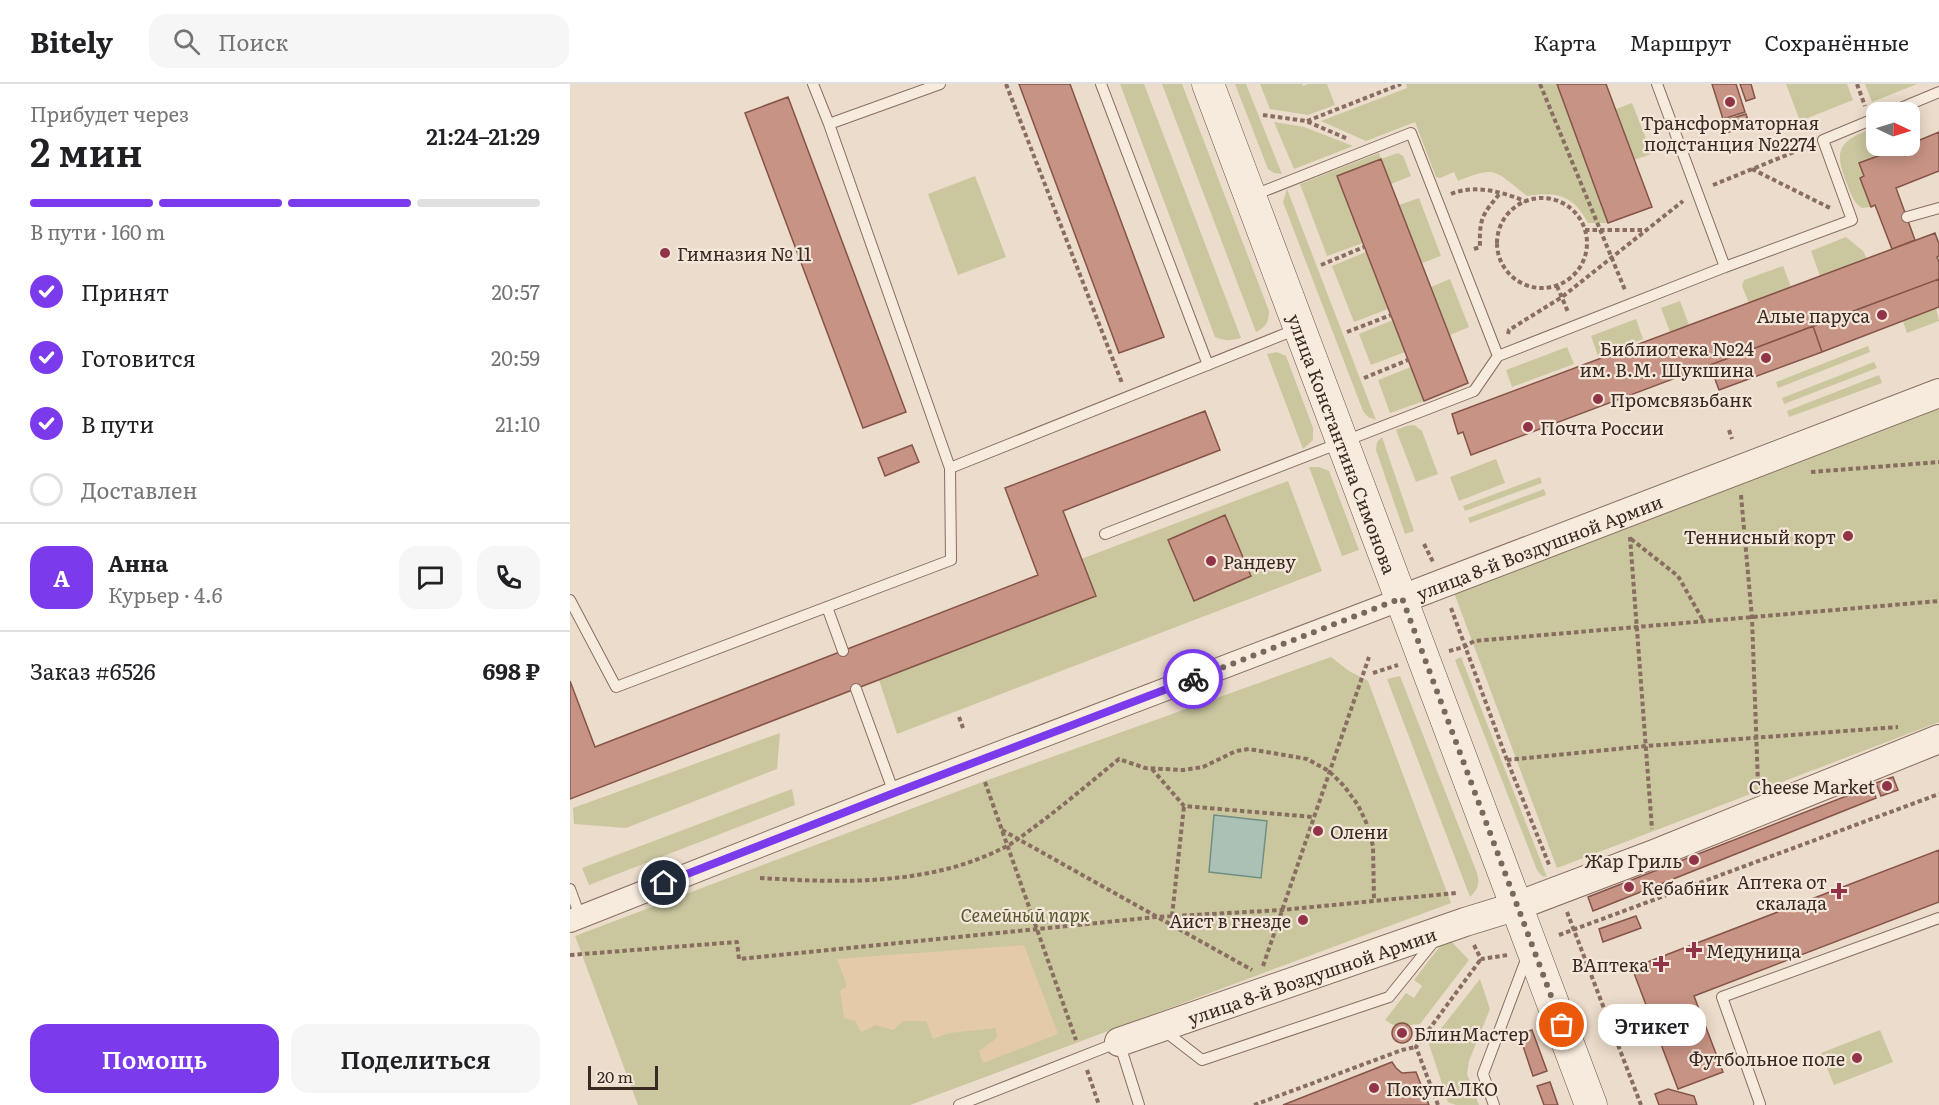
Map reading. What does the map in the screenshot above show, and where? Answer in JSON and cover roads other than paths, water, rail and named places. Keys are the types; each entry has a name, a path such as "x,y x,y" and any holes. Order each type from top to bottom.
{"main road":[{"name":"улица Константина Симонова","path":"1208,84 1533,945 1591,1105"}],"street":[{"name":"улица 8-й Воздушной Армии","path":"575,918 1402,598 1629,525 1734,471 1939,393"},
{"name":"улица 8-й Воздушной Армии","path":"1119,1042 1517,906 1654,854 1939,739"}],"lane":[{"path":"570,600 616,687 951,560 950,468 813,84"},
{"path":"829,124 940,84"},
{"path":"1101,84 1208,365"},
{"path":"1658,84 1725,267"},
{"path":"1915,102 1939,92"},
{"path":"1105,534 1474,391 1498,356 1852,220 1823,140 1866,122"},
{"path":"1251,196 1411,133 1498,356"},
{"path":"1907,217 1939,208"},
{"path":"950,468 1300,328"},
{"path":"827,607 843,651"},
{"path":"856,689 894,793"},
{"path":"570,889 575,918"},
{"path":"1760,1105 1722,997 1939,918"},
{"path":"1161,1028 1202,1060 1389,997 1443,931"},
{"path":"1494,1105 1482,1074 1533,945"},
{"path":"958,1105 1119,1042 1139,1105"}],"place":[{"name":"Трансформаторная подстанция №2274","path":"1730,102"},
{"name":"Гимназия № 11","path":"665,253"},
{"name":"Алые паруса","path":"1882,315"},
{"name":"Библиотека №24 им. В.М. Шукшина","path":"1766,358"},
{"name":"Промсвязьбанк","path":"1598,399"},
{"name":"Почта России","path":"1528,427"},
{"name":"Теннисный корт","path":"1848,536"},
{"name":"Рандеву","path":"1211,561"},
{"name":"Cheese Market","path":"1887,786"},
{"name":"Олени","path":"1318,831"},
{"name":"Жар Гриль","path":"1694,860"},
{"name":"Кебабник","path":"1629,887"},
{"name":"Аптека от скалада","path":"1839,891"},
{"name":"Аист в гнезде","path":"1303,920"},
{"name":"Медуница","path":"1694,950"},
{"name":"BАптека","path":"1661,964"},
{"name":"Этикет","path":"1562,1025"},
{"name":"БлинМастер","path":"1402,1033"},
{"name":"Футбольное поле","path":"1857,1058"},
{"name":"ПокупАЛКО","path":"1374,1088"}],"park label":[{"name":"Семейный парк","path":"1025,914"}]}
